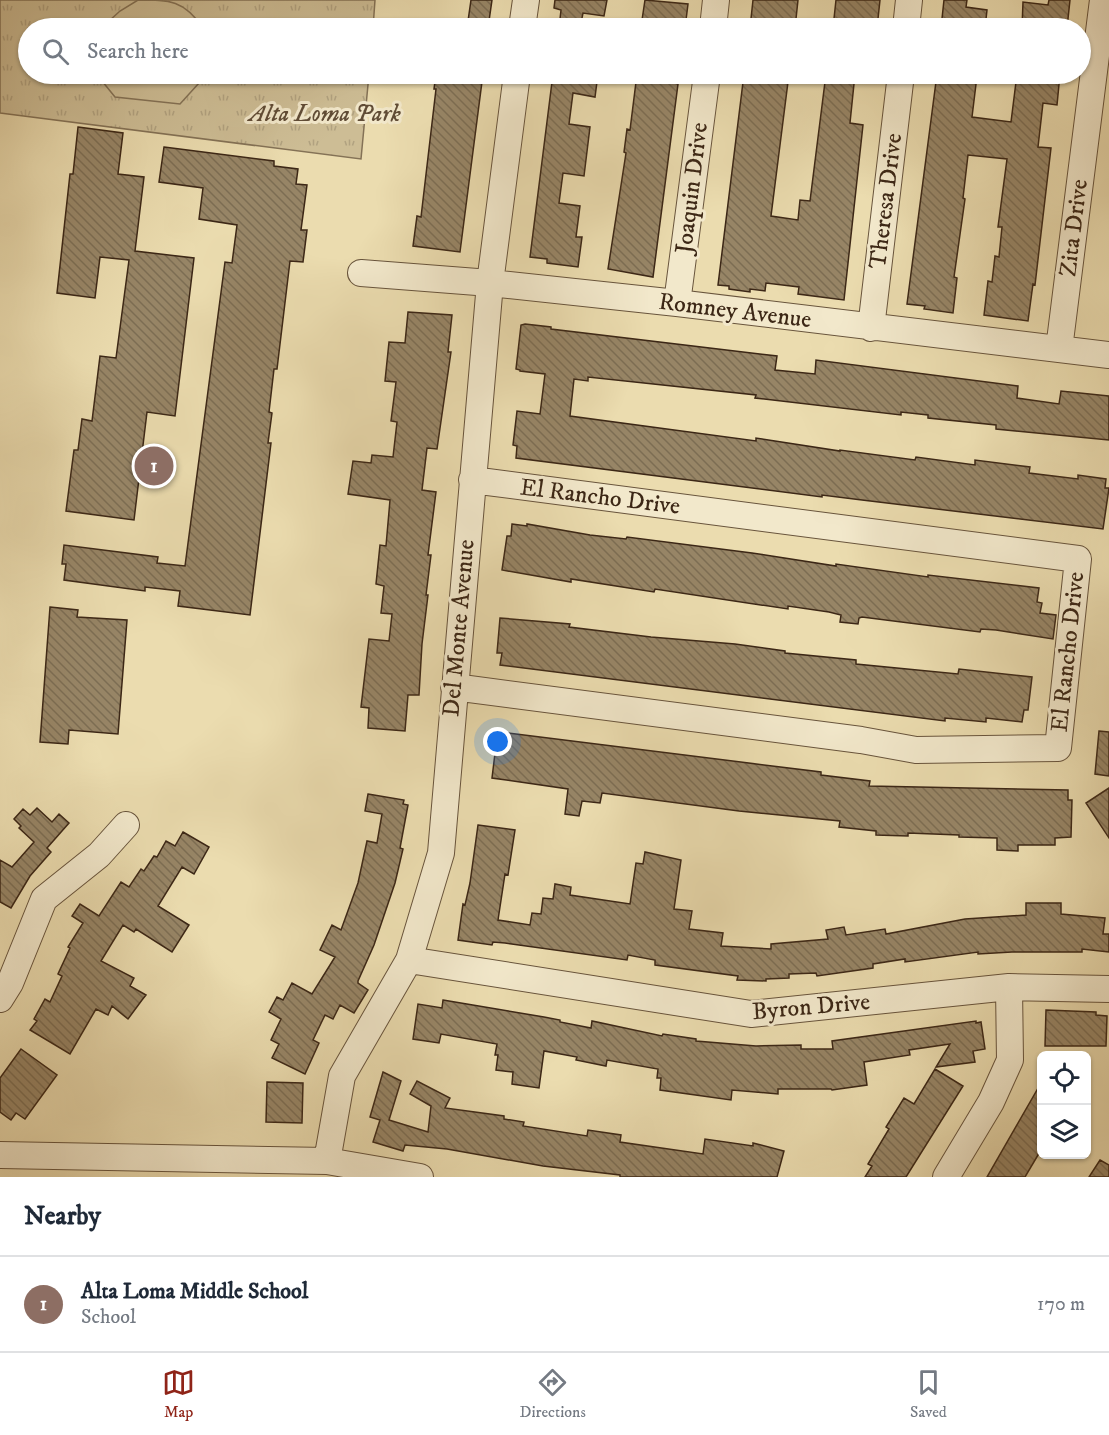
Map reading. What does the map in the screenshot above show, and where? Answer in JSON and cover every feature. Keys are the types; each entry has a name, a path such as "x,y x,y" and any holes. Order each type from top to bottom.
{"street":[{"path":"523,18 526,0"},
{"path":"713,18 716,0"},
{"path":"907,18 909,0"},
{"name":"Zita Drive","path":"1059,349 1103,0"},
{"name":"Del Monte Avenue","path":"327,1161 342,1076 409,960 441,853 490,283 516,84"},
{"name":"Joaquin Drive","path":"677,303 706,84"},
{"name":"Theresa Drive","path":"871,328 900,84"},
{"name":"Romney Avenue","path":"361,273 490,283 677,303 1109,355"},
{"name":"El Rancho Drive","path":"454,687 861,740 916,750 1058,748 1078,559 472,480"},
{"path":"0,999 10,983 44,899 99,855 126,825"},
{"name":"Byron Drive","path":"409,960 751,1014 1009,987 1109,989"},
{"path":"946,1177 991,1102 1010,1060 1009,987"},
{"path":"0,1155 327,1161 420,1177"}],"green space":[{"name":"Alta Loma Park","path":"0,0 375,0 374,18 18,18 18,84 368,84 361,159 0,113"},
{"path":"138,0 159,0 183,7 195,18 112,18"},
{"path":"104,84 198,84 180,104 115,97"}],"building":[{"path":"471,0 492,0 489,18 468,18"},
{"path":"555,0 607,0 604,16 583,13 582,18 560,18 561,10 554,8"},
{"path":"645,0 688,4 686,18 642,18"},
{"path":"753,0 798,0 796,18 751,18"},
{"path":"836,0 880,0 878,18 834,18"},
{"path":"944,0 967,0 966,7 987,10 986,18 942,18"},
{"path":"1049,0 1070,0 1068,18 1022,18 1023,2 1048,5"},
{"path":"435,84 482,84 460,252 413,246 417,216 421,217 436,89 434,89"},
{"path":"552,84 597,84 595,97 573,93 569,124 590,127 584,176 563,173 559,203 580,206 576,237 582,237 578,267 547,263 547,259 530,257"},
{"path":"636,84 678,84 653,277 608,269 626,153 624,152 627,129 630,130"},
{"path":"743,84 788,84 771,216 798,220 800,200 810,201 825,84 854,84 850,123 863,125 844,300 798,294 799,287 766,283 765,291 750,289 750,292 718,285"},
{"path":"936,84 976,84 972,117 1011,122 1016,84 1059,84 1057,105 1043,103 1038,147 1051,148 1035,285 1033,284 1028,321 984,315 988,281 992,282 995,256 999,257 1002,227 998,227 1007,159 968,155 963,198 965,199 954,277 957,278 953,313 907,304"},
{"path":"78,127 123,133 118,174 144,177 135,251 194,258 175,416 147,412 134,520 66,511 74,450 78,450 82,419 92,421 100,356 116,358 129,260 100,257 95,298 57,293 70,174 73,174"},
{"path":"164,147 274,161 274,166 298,169 296,184 307,185 301,230 307,230 303,262 290,261 277,369 274,369 269,412 272,413 268,443 271,443 250,615 178,606 180,591 145,587 145,591 64,580 66,564 62,564 64,545 158,557 157,563 185,566 225,262 232,263 237,225 199,219 203,188 159,182"},
{"path":"408,312 452,315 448,352 451,352 437,449 427,448 422,490 436,492 428,555 431,555 419,695 408,695 405,731 368,728 369,708 361,707 369,639 389,641 392,614 381,613 384,586 376,584 380,545 386,546 390,500 348,494 353,461 371,463 372,455 393,457 397,422 391,421 396,382 385,381 389,342 405,343"},
{"path":"521,325 777,356 775,370 815,374 816,360 1018,386 1017,398 1059,404 1061,391 1109,396 1109,440 996,429 996,425 928,418 928,415 901,412 901,415 755,398 756,395 588,377 588,381 574,379 570,416 915,460 916,457 975,465 975,460 1030,467 1029,473 1078,479 1078,475 1106,479 1105,488 1109,488 1103,529 822,495 822,497 516,458 517,446 513,445 517,411 540,414 545,374 516,369"},
{"path":"512,524 752,553 836,566 836,564 928,577 928,575 1039,588 1037,602 1042,603 1040,613 1056,615 1053,639 996,630 981,629 980,632 862,617 859,618 858,624 840,622 841,615 829,612 788,606 788,609 655,589 654,592 571,579 571,582 502,570 507,536 511,536"},
{"path":"50,607 78,610 77,617 127,620 118,734 69,730 68,744 40,742"},
{"path":"500,618 570,624 569,627 651,637 735,644 785,651 785,653 856,660 856,664 958,674 959,669 1032,677 1028,710 1024,710 1022,722 986,718 986,722 945,718 945,721 500,665 502,653 497,653"},
{"path":"1099,731 1109,732 1109,776 1095,774"},
{"path":"500,732 821,772 821,775 870,781 869,786 1068,790 1068,800 1072,800 1071,837 1055,838 1055,845 1018,845 1018,851 997,850 997,838 908,833 908,836 876,835 876,831 839,827 840,821 739,811 602,793 600,803 582,801 579,816 565,814 568,789 492,778"},
{"path":"1109,788 1109,838 1086,803"},
{"path":"368,794 404,800 403,804 408,805 400,848 403,849 395,883 374,945 358,981 368,990 354,1013 340,1005 333,1019 325,1015 313,1040 319,1043 305,1074 272,1058 279,1044 271,1040 281,1019 269,1012 277,997 283,1000 292,983 312,994 335,957 320,950 332,925 341,930 358,883 367,841 377,843 382,814 365,811"},
{"path":"37,808 52,822 59,814 69,823 47,848 51,852 30,876 11,908 0,902 0,860 12,867 34,842 19,828 21,826 14,819 23,809 30,815"},
{"path":"478,825 515,830 498,920 530,925 532,913 541,914 543,898 553,899 555,884 571,887 570,895 630,904 636,863 643,864 645,852 681,860 674,909 692,911 689,929 723,933 721,946 771,949 771,944 828,939 826,930 844,927 846,935 885,929 886,934 965,919 1026,915 1026,903 1061,903 1061,914 1105,918 1103,934 1109,934 1109,952 1082,949 1082,952 978,954 978,952 905,962 905,959 873,964 873,968 817,976 816,973 789,974 789,978 766,979 766,981 737,980 738,976 655,965 655,960 628,955 627,960 505,943 493,942 492,945 458,940 463,904 465,905 470,883"},
{"path":"183,832 209,847 194,874 182,867 158,906 189,925 172,952 136,929 134,932 123,925 101,961 134,978 130,986 146,995 128,1019 112,1006 108,1015 96,1009 70,1054 30,1030 37,1021 34,1019 45,999 50,1002 62,976 58,974 70,948 68,947 83,923 72,916 80,904 99,916 121,882 129,887 141,869 144,871 154,856 157,857 166,841 175,846"},
{"path":"443,1000 560,1020 560,1022 591,1028 592,1021 662,1036 663,1034 696,1039 696,1041 756,1046 801,1045 801,1049 833,1049 832,1041 976,1021 976,1023 981,1022 985,1049 973,1051 975,1062 936,1067 950,1044 909,1050 910,1055 864,1062 867,1085 832,1090 778,1089 778,1094 732,1090 731,1100 660,1090 661,1078 657,1078 658,1069 607,1060 606,1066 576,1060 577,1057 544,1051 539,1088 512,1084 513,1072 496,1070 497,1044 441,1034 439,1043 413,1039 418,1004 442,1008"},
{"path":"1046,1010 1096,1012 1096,1015 1107,1016 1106,1046 1045,1046"},
{"path":"21,1049 57,1075 25,1119 16,1113 11,1120 0,1112 0,1078"},
{"path":"935,1069 963,1086 906,1177 865,1177 872,1166 868,1164 889,1129 886,1127 904,1098 914,1104"},
{"path":"383,1072 401,1081 389,1120 428,1132 431,1106 410,1094 417,1081 450,1098 445,1108 504,1116 504,1119 524,1122 523,1126 587,1136 588,1130 621,1135 620,1142 703,1154 705,1139 753,1146 753,1143 784,1151 777,1177 620,1177 620,1175 543,1166 447,1149 405,1145 403,1151 373,1142 380,1120 370,1117"},
{"path":"267,1082 303,1083 302,1123 266,1122"},
{"path":"1037,1090 1037,1157 1025,1177 987,1177"},
{"path":"1100,1160 1109,1165 1109,1177 1089,1177"}],"place":[{"name":"Alta Loma Middle School","path":"154,466"}]}
